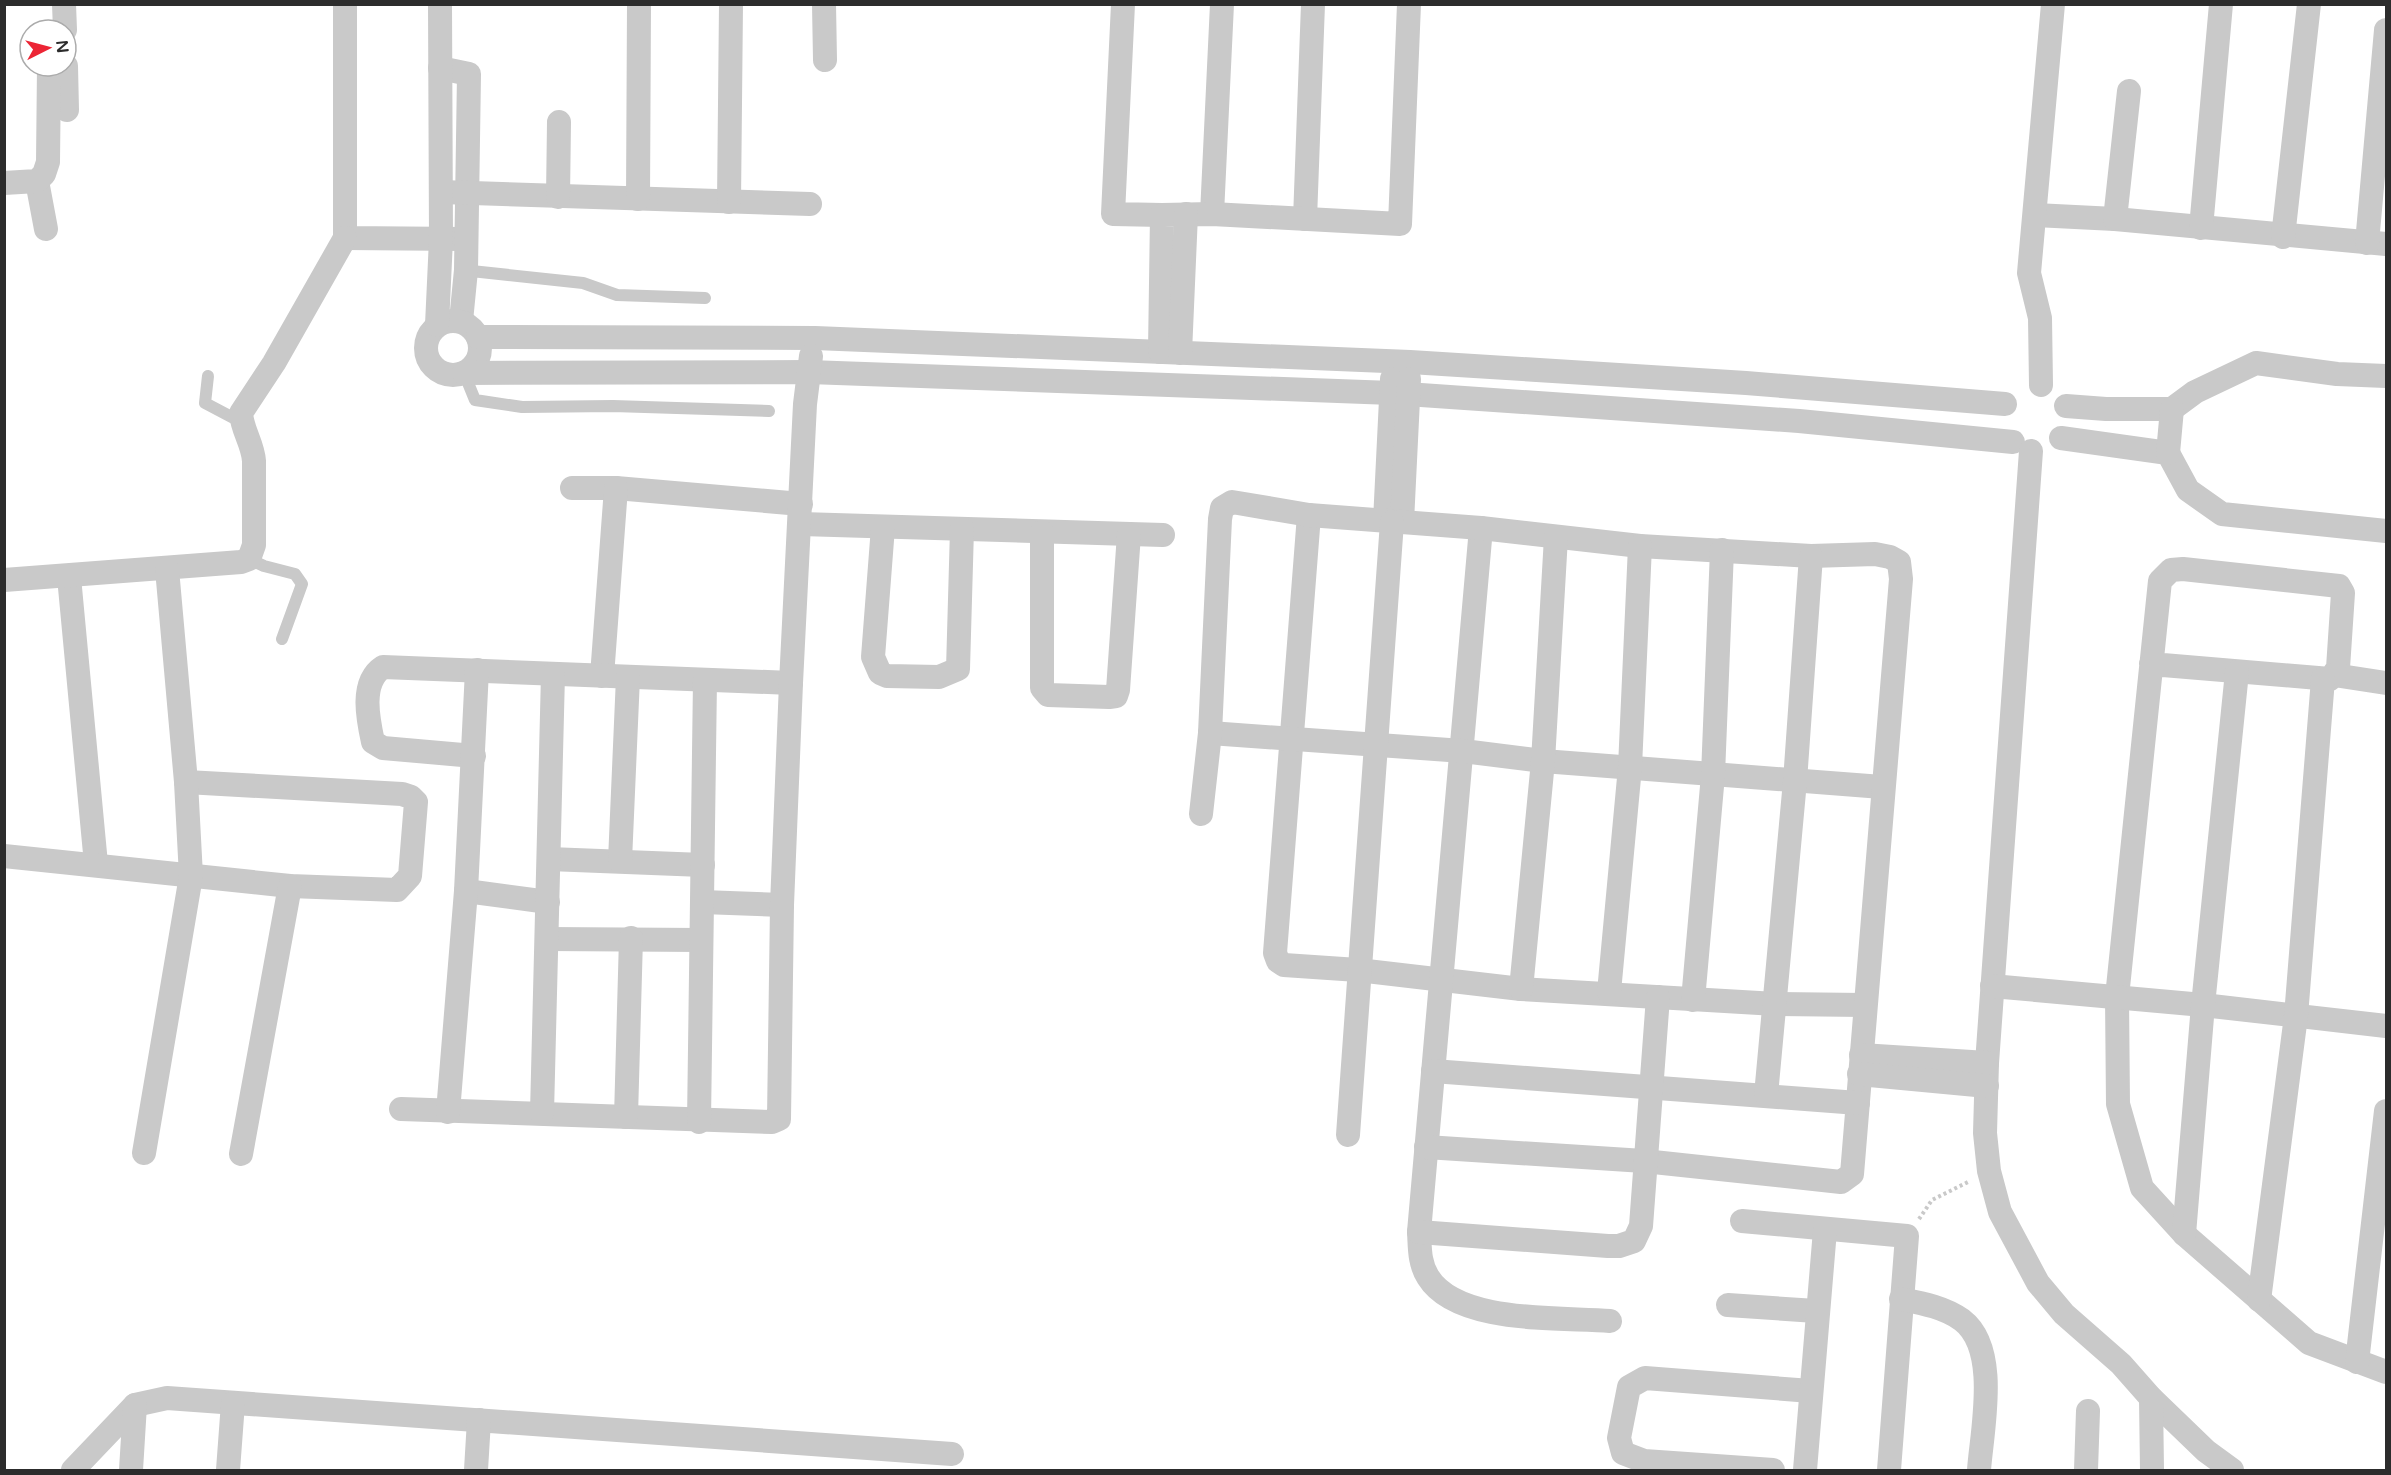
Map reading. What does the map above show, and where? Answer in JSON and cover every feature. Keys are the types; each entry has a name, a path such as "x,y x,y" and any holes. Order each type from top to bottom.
{"street":[{"path":"4,580 167,569 241,562 249,559 254,544 254,461 253,450 241,422 241,413 274,363 345,238 345,4"},
{"path":"437,325 441,239 440,4"},
{"path":"638,199 639,4"},
{"path":"729,202 731,4"},
{"path":"824,4 825,60"},
{"path":"1123,4 1113,214 1212,214 1400,224 1409,4"},
{"path":"1212,214 1222,4"},
{"path":"1305,219 1313,4"},
{"path":"2041,385 2040,318 2029,273 2053,4"},
{"path":"2201,228 2221,4"},
{"path":"2283,237 2308,4"},
{"path":"2035,215 2115,219 2283,237 2377,244 2386,30"},
{"path":"440,68 469,74 466,270 469,329 480,351 475,364 464,374"},
{"path":"4,183 37,181 44,174 48,162 49,78"},
{"path":"66,78 67,110"},
{"path":"2115,219 2129,91"},
{"path":"558,196 559,122"},
{"path":"37,181 46,230"},
{"path":"441,192 810,204"},
{"path":"1170,352 1186,214"},
{"path":"1162,215 1170,352"},
{"path":"345,238 465,239"},
{"path":"2005,404 1746,383 1402,362 814,338 633,337 469,329 448,321 437,325 429,334 425,345 426,357 432,367 441,374 453,376 464,374 809,372 1400,394 1799,421 2022,446 2052,446 2061,438 2068,417 2066,406 2051,388 2041,385 2022,387 2010,395 2005,404 2002,424 2022,446 1987,1074 1985,1133 1989,1171 2000,1212 2038,1282 2064,1314 2121,1364 2151,1398 2206,1451 2232,1470"},
{"path":"633,337 633,373"},
{"path":"401,1109 542,1113 699,1122 772,1122 779,1119 782,905 791,683 809,372 814,338"},
{"path":"1348,1135 1374,744 1393,522 1402,362"},
{"path":"2066,406 2106,410 2172,410 2195,392 2256,363 2337,374 2386,376"},
{"path":"2172,410 2168,453 2188,490 2222,513 2386,531"},
{"path":"2061,438 2168,453"},
{"path":"572,488 616,488 883,527 1163,535"},
{"path":"602,676 616,488"},
{"path":"1201,814 1210,733 1222,508 1232,502 1309,515 1481,528 1640,546 1811,556 1875,554 1890,557 1899,562 1901,579 1864,1005 1852,1174 1841,1182 1644,1161 1426,1148"},
{"path":"1309,515 1275,953 1278,961 1284,965 1358,970 1521,989 1776,1004 1864,1005"},
{"path":"883,527 873,657 880,673 887,676 939,677 958,669 962,529"},
{"path":"1481,528 1419,1232 1421,1260 1428,1276 1440,1292 1456,1303 1483,1312 1610,1321"},
{"path":"1042,532 1042,688 1048,695 1109,697 1116,696 1118,690 1130,534"},
{"path":"1521,989 1543,761 1556,537"},
{"path":"1609,993 1630,767 1640,546"},
{"path":"1693,1000 1713,775 1722,550"},
{"path":"1766,1095 1795,781 1811,556"},
{"path":"144,1153 190,876 186,782 167,569"},
{"path":"2259,1300 2296,1016 2329,677 2338,668 2343,593 2339,586 2183,569 2171,570 2160,581 2151,664 2118,997 2118,1104 2142,1188 2184,1234 2259,1300 2309,1343 2386,1372"},
{"path":"69,577 96,864"},
{"path":"2151,664 2386,683"},
{"path":"474,756 383,747 373,742 368,684 375,672 383,667 791,683"},
{"path":"448,1112 466,891 477,670"},
{"path":"2184,1234 2203,1005 2237,672"},
{"path":"542,1113 553,674"},
{"path":"620,861 628,676"},
{"path":"699,1122 705,680"},
{"path":"1210,733 1463,751 1543,761 1882,787"},
{"path":"4,856 290,886 397,890 410,876 416,802 411,797 402,794 186,782"},
{"path":"549,859 702,865"},
{"path":"241,1154 290,886"},
{"path":"466,891 548,902"},
{"path":"702,902 782,905"},
{"path":"626,1117 631,938"},
{"path":"547,939 701,940"},
{"path":"1992,986 2203,1005 2386,1026"},
{"path":"1419,1232 1608,1246 1628,1244 1637,1236 1641,1226 1644,1161 1658,997"},
{"path":"1860,1065 1987,1074"},
{"path":"1433,1071 1652,1085 1858,1103"},
{"path":"2357,1362 2386,1110"},
{"path":"1742,1221 1907,1236 1889,1470"},
{"path":"1805,1470 1816,1311 1825,1230"},
{"path":"1901,1299 1929,1305 1963,1321 1981,1347 1986,1367 1979,1470"},
{"path":"1728,1305 1816,1311"},
{"path":"1773,1470 1644,1461 1630,1458 1623,1453 1619,1438 1629,1387 1645,1378 1811,1391"},
{"path":"73,1470 135,1405 167,1398 952,1454"},
{"path":"2151,1398 2152,1470"},
{"path":"228,1470 233,1403"},
{"path":"131,1470 135,1405"},
{"path":"2086,1470 2088,1411"},
{"path":"476,1470 479,1420"}],"lane":[{"path":"439,271 466,270 583,283 617,295 705,298"},
{"path":"464,374 475,400 522,407 613,406 769,411"},
{"path":"208,376 205,404 241,422"},
{"path":"249,559 264,566 296,574 302,584 282,639"}],"path":[{"path":"1907,1236 1932,1200 1989,1171"}]}
